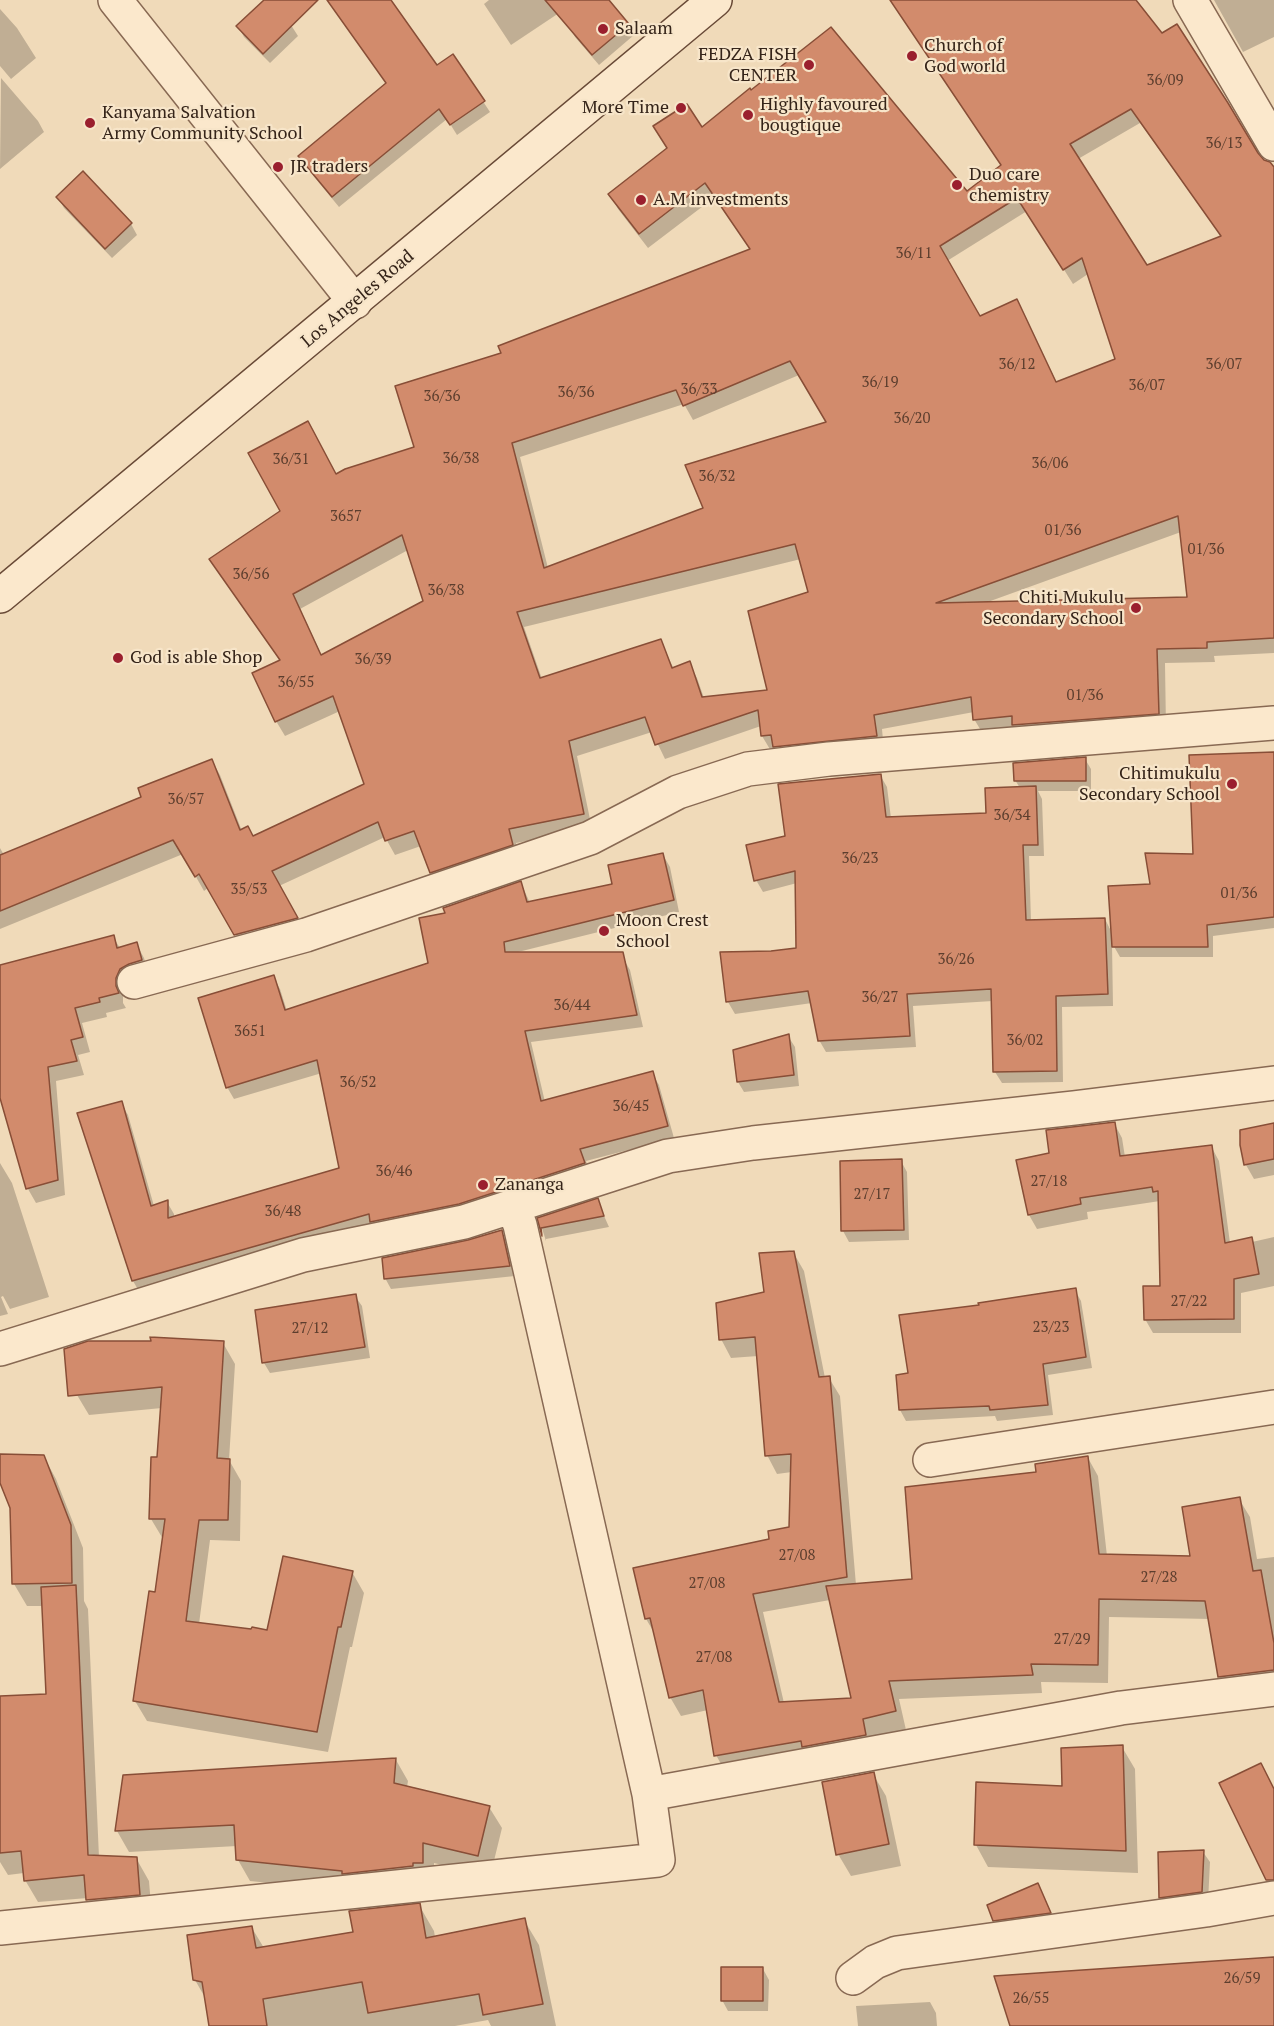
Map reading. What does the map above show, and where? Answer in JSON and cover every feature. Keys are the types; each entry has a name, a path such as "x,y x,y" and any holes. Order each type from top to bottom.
{"street":[{"path":"115,0 355,302"},
{"name":"Los Angeles Road","path":"0,596 715,0"},
{"path":"1190,0 1274,144"},
{"path":"134,982 306,935 590,838 678,792 748,769 840,758 1274,723"},
{"path":"0,1349 303,1255 464,1222 678,1155 753,1143 1074,1108 1274,1083"},
{"path":"0,1928 658,1860 649,1794 520,1225 513,1207"},
{"path":"930,1460 1274,1407"},
{"path":"649,1794 1121,1707 1274,1689"},
{"path":"853,1978 874,1962 897,1953 1206,1910 1274,1898"}],"building":[{"path":"264,0 318,0 263,54 236,26"},
{"path":"327,0 391,0 437,65 453,54 485,101 450,125 439,109 332,197 298,156 386,83"},
{"path":"545,0 609,0 629,24 592,55"},
{"path":"890,0 1136,0 1162,33 1177,24 1258,153 1274,167 1274,638 1207,642 1207,648 1157,649 1159,714 1012,725 1012,716 973,720 971,697 874,715 877,736 773,747 771,735 761,736 758,710 655,745 645,717 569,741 584,814 509,829 513,845 430,873 414,831 385,841 378,822 272,871 298,918 234,935 199,874 195,877 173,840 0,911 0,855 141,797 138,788 212,759 240,830 248,826 253,836 364,784 333,696 275,722 252,673 280,660 209,559 280,511 248,453 308,421 336,474 414,447 395,386 501,353 498,346 750,249 705,183 639,234 608,194 667,148 653,126 687,104 702,127 831,27 967,191 1001,165","holes":["1131,109 1221,236 1147,265 1070,144","1017,198 1063,270 1082,258 1115,359 1056,382 1017,299 980,316 940,246","790,361 826,422 685,465 703,508 544,568 512,443 676,390 683,406","1178,516 1187,597 936,603","402,535 423,601 321,655 293,594","795,544 808,592 748,611 767,690 702,697 690,661 672,668 661,639 540,678 517,612"]},
{"path":"83,171 132,223 105,249 56,197"},
{"path":"1274,752 1274,917 1207,925 1208,947 1112,947 1108,886 1150,884 1145,853 1193,854 1189,755"},
{"path":"1086,757 1086,781 1014,781 1013,763"},
{"path":"881,774 886,817 986,813 985,788 1036,786 1038,845 1023,845 1026,920 1105,918 1108,994 1056,996 1057,1071 993,1072 991,989 907,994 910,1036 818,1041 808,991 726,1002 720,952 796,948 795,871 754,881 746,845 785,836 778,784"},
{"path":"663,853 674,900 504,942 505,952 623,952 637,1015 525,1031 541,1101 653,1071 668,1126 580,1149 585,1163 459,1204 370,1222 369,1214 132,1281 77,1113 122,1101 151,1206 168,1200 168,1218 339,1168 317,1060 226,1088 198,998 274,975 285,1010 428,963 419,918 445,913 443,908 521,881 527,902 612,884 608,865"},
{"path":"114,935 117,948 137,942 142,960 120,969 116,978 119,993 99,998 100,1002 75,1008 83,1037 71,1040 77,1061 48,1067 58,1180 26,1189 0,1098 0,965"},
{"path":"789,1034 794,1075 737,1082 733,1050"},
{"path":"1115,1122 1120,1156 1212,1145 1225,1243 1252,1237 1259,1274 1234,1279 1234,1319 1144,1320 1143,1286 1160,1286 1158,1191 1153,1192 1152,1187 1080,1198 1081,1204 1028,1215 1016,1160 1049,1153 1046,1130"},
{"path":"1274,1123 1274,1159 1244,1165 1240,1130"},
{"path":"902,1159 904,1230 841,1231 840,1161"},
{"path":"598,1198 604,1216 541,1228 542,1236 537,1218"},
{"path":"502,1230 510,1266 384,1279 382,1258 468,1240"},
{"path":"794,1251 819,1377 830,1376 847,1577 753,1594 779,1702 851,1698 826,1586 912,1579 905,1487 1036,1472 1035,1464 1088,1456 1099,1554 1190,1556 1182,1507 1240,1497 1253,1571 1261,1570 1274,1643 1274,1670 1218,1677 1205,1601 1099,1599 1098,1665 1031,1664 1033,1675 889,1681 896,1711 863,1719 866,1735 802,1747 801,1741 714,1756 703,1690 669,1698 650,1618 645,1619 633,1568 769,1539 768,1531 789,1527 791,1454 765,1456 755,1337 719,1340 716,1303 764,1292 759,1253"},
{"path":"1076,1288 1086,1357 1043,1364 1048,1405 990,1410 989,1406 899,1410 896,1375 908,1373 899,1315 979,1305 978,1303"},
{"path":"356,1294 365,1347 262,1363 255,1310"},
{"path":"150,1337 224,1341 217,1458 230,1459 228,1520 199,1520 186,1621 267,1630 283,1556 353,1571 341,1627 338,1627 317,1732 133,1701 149,1591 155,1592 165,1519 149,1519 151,1457 157,1457 162,1387 68,1396 64,1349 88,1341 151,1341"},
{"path":"0,1454 44,1455 71,1525 72,1583 12,1584 10,1508 0,1483"},
{"path":"76,1585 88,1855 137,1857 140,1895 86,1900 84,1875 24,1881 21,1851 0,1853 0,1696 46,1694 41,1587"},
{"path":"1123,1745 1126,1851 974,1845 976,1782 1062,1786 1061,1748"},
{"path":"396,1758 394,1783 490,1806 478,1856 423,1843 423,1863 342,1874 342,1871 236,1860 234,1825 115,1831 123,1775"},
{"path":"1261,1763 1274,1789 1274,1880 1266,1880 1219,1783"},
{"path":"874,1772 889,1844 836,1855 822,1782"},
{"path":"1204,1850 1202,1892 1159,1898 1158,1852"},
{"path":"1038,1883 1051,1913 993,1921 987,1905"},
{"path":"420,1903 426,1938 525,1918 543,2004 483,2015 479,1994 368,2013 362,1982 263,1999 267,2026 209,2026 202,1982 193,1980 187,1935 252,1926 256,1948 353,1932 349,1911"},
{"path":"1274,1957 1274,2026 1010,2026 994,1976"},
{"path":"721,1967 763,1967 763,2001 721,2001"}],"place":[{"name":"Salaam","path":"603,29"},
{"name":"Church of God world","path":"912,56"},
{"name":"FEDZA FISH CENTER","path":"809,65"},
{"name":"More Time","path":"681,108"},
{"name":"Highly favoured bougtique","path":"748,115"},
{"name":"Kanyama Salvation Army Community School","path":"90,123"},
{"name":"JR traders","path":"278,167"},
{"name":"Duo care chemistry","path":"957,185"},
{"name":"A.M investments","path":"641,200"},
{"name":"Chiti Mukulu Secondary School","path":"1136,608"},
{"name":"God is able Shop","path":"118,658"},
{"name":"Chitimukulu Secondary School","path":"1232,784"},
{"name":"Moon Crest School","path":"604,931"},
{"name":"Zananga","path":"483,1185"}]}
